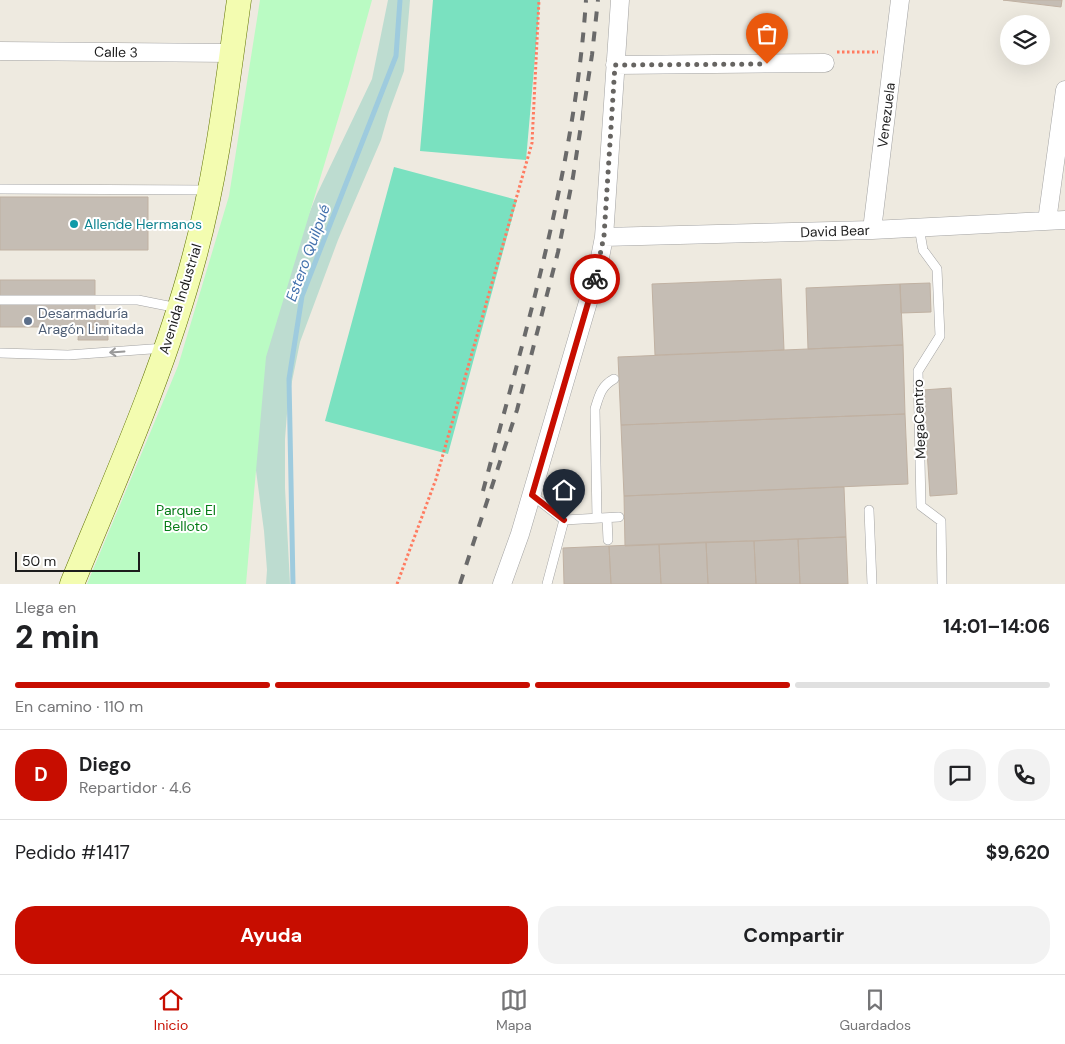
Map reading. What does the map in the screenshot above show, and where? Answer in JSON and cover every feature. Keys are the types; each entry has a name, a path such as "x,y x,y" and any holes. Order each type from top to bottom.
{"main road":[{"name":"Avenida Industrial","path":"72,584 152,387 194,258 210,190 239,0"}],"street":[{"path":"502,584 532,495 598,268 604,236 620,0"},
{"name":"Venezuela","path":"872,230 900,0"},
{"name":"Calle 3","path":"0,51 232,54"},
{"path":"615,65 825,63"},
{"path":"1047,221 1065,90"},
{"name":"David Bear","path":"604,236 872,230 1065,220"}],"lane":[{"path":"0,189 210,190"},
{"name":"MegaCentro","path":"919,227 923,250 937,269 940,336 918,371 921,506 941,522 942,584"},
{"path":"0,300 138,300 178,308"},
{"path":"0,354 68,355 165,348"},
{"path":"597,518 595,410 599,394 606,383 614,379"},
{"path":"532,495 564,520 619,517"},
{"path":"869,510 872,584"},
{"path":"607,518 608,540"},
{"path":"547,584 564,520"}],"path":[{"path":"397,584 436,479 532,143 539,0"},
{"path":"825,63 828,52 894,51"}],"green space":[{"name":"Parque El Belloto","path":"260,0 372,0 349,83 266,357 246,584 87,584 178,366 229,196"},
{"path":"388,0 410,0 404,71 381,140 338,240 300,342 288,401 285,439 285,488 290,584 266,584 267,570 264,531 253,448 255,395 288,265 317,194 372,79"},
{"path":"433,0 540,0 526,160 420,151"},
{"path":"394,167 517,200 448,454 325,421"}],"building":[{"path":"1003,0 1062,0 1061,7"},
{"name":"Allende Hermanos","path":"0,197 148,197 148,250 0,250"},
{"path":"781,279 784,350 655,355 652,284"},
{"path":"0,280 95,280 95,327 0,327"},
{"path":"930,283 931,312 901,313 900,284"},
{"path":"900,284 903,345 808,349 806,288"},
{"path":"95,317 108,317 108,340 78,340 79,327 95,327"},
{"path":"903,345 905,414 621,425 618,357"},
{"path":"951,388 957,494 930,496 923,390"},
{"path":"905,414 908,484 624,496 621,425"},
{"path":"844,487 846,537 625,546 624,496"},
{"path":"846,537 848,584 800,584 798,539"},
{"path":"798,539 800,584 756,584 754,541"},
{"path":"754,541 756,584 708,584 706,542"},
{"path":"706,542 708,584 661,584 659,544"},
{"path":"659,544 661,584 611,584 609,546"},
{"path":"609,546 611,584 564,584 563,548"}],"waterway":[{"name":"Estero Quilpué","path":"293,584 289,379 302,296 396,56 400,0"}],"railway":[{"path":"483,491 532,309 560,186 580,62 586,0"},
{"path":"460,584 517,410 558,252 573,177 592,55 598,0"}],"way so far":[{"path":"595,279 604,236 615,65 767,64"}],"place":[{"name":"Allende Hermanos","path":"74,224"},
{"name":"Desarmaduría Aragón Limitada","path":"28,321"}],"route":[{"path":"564,520 532,495 595,279"}]}
